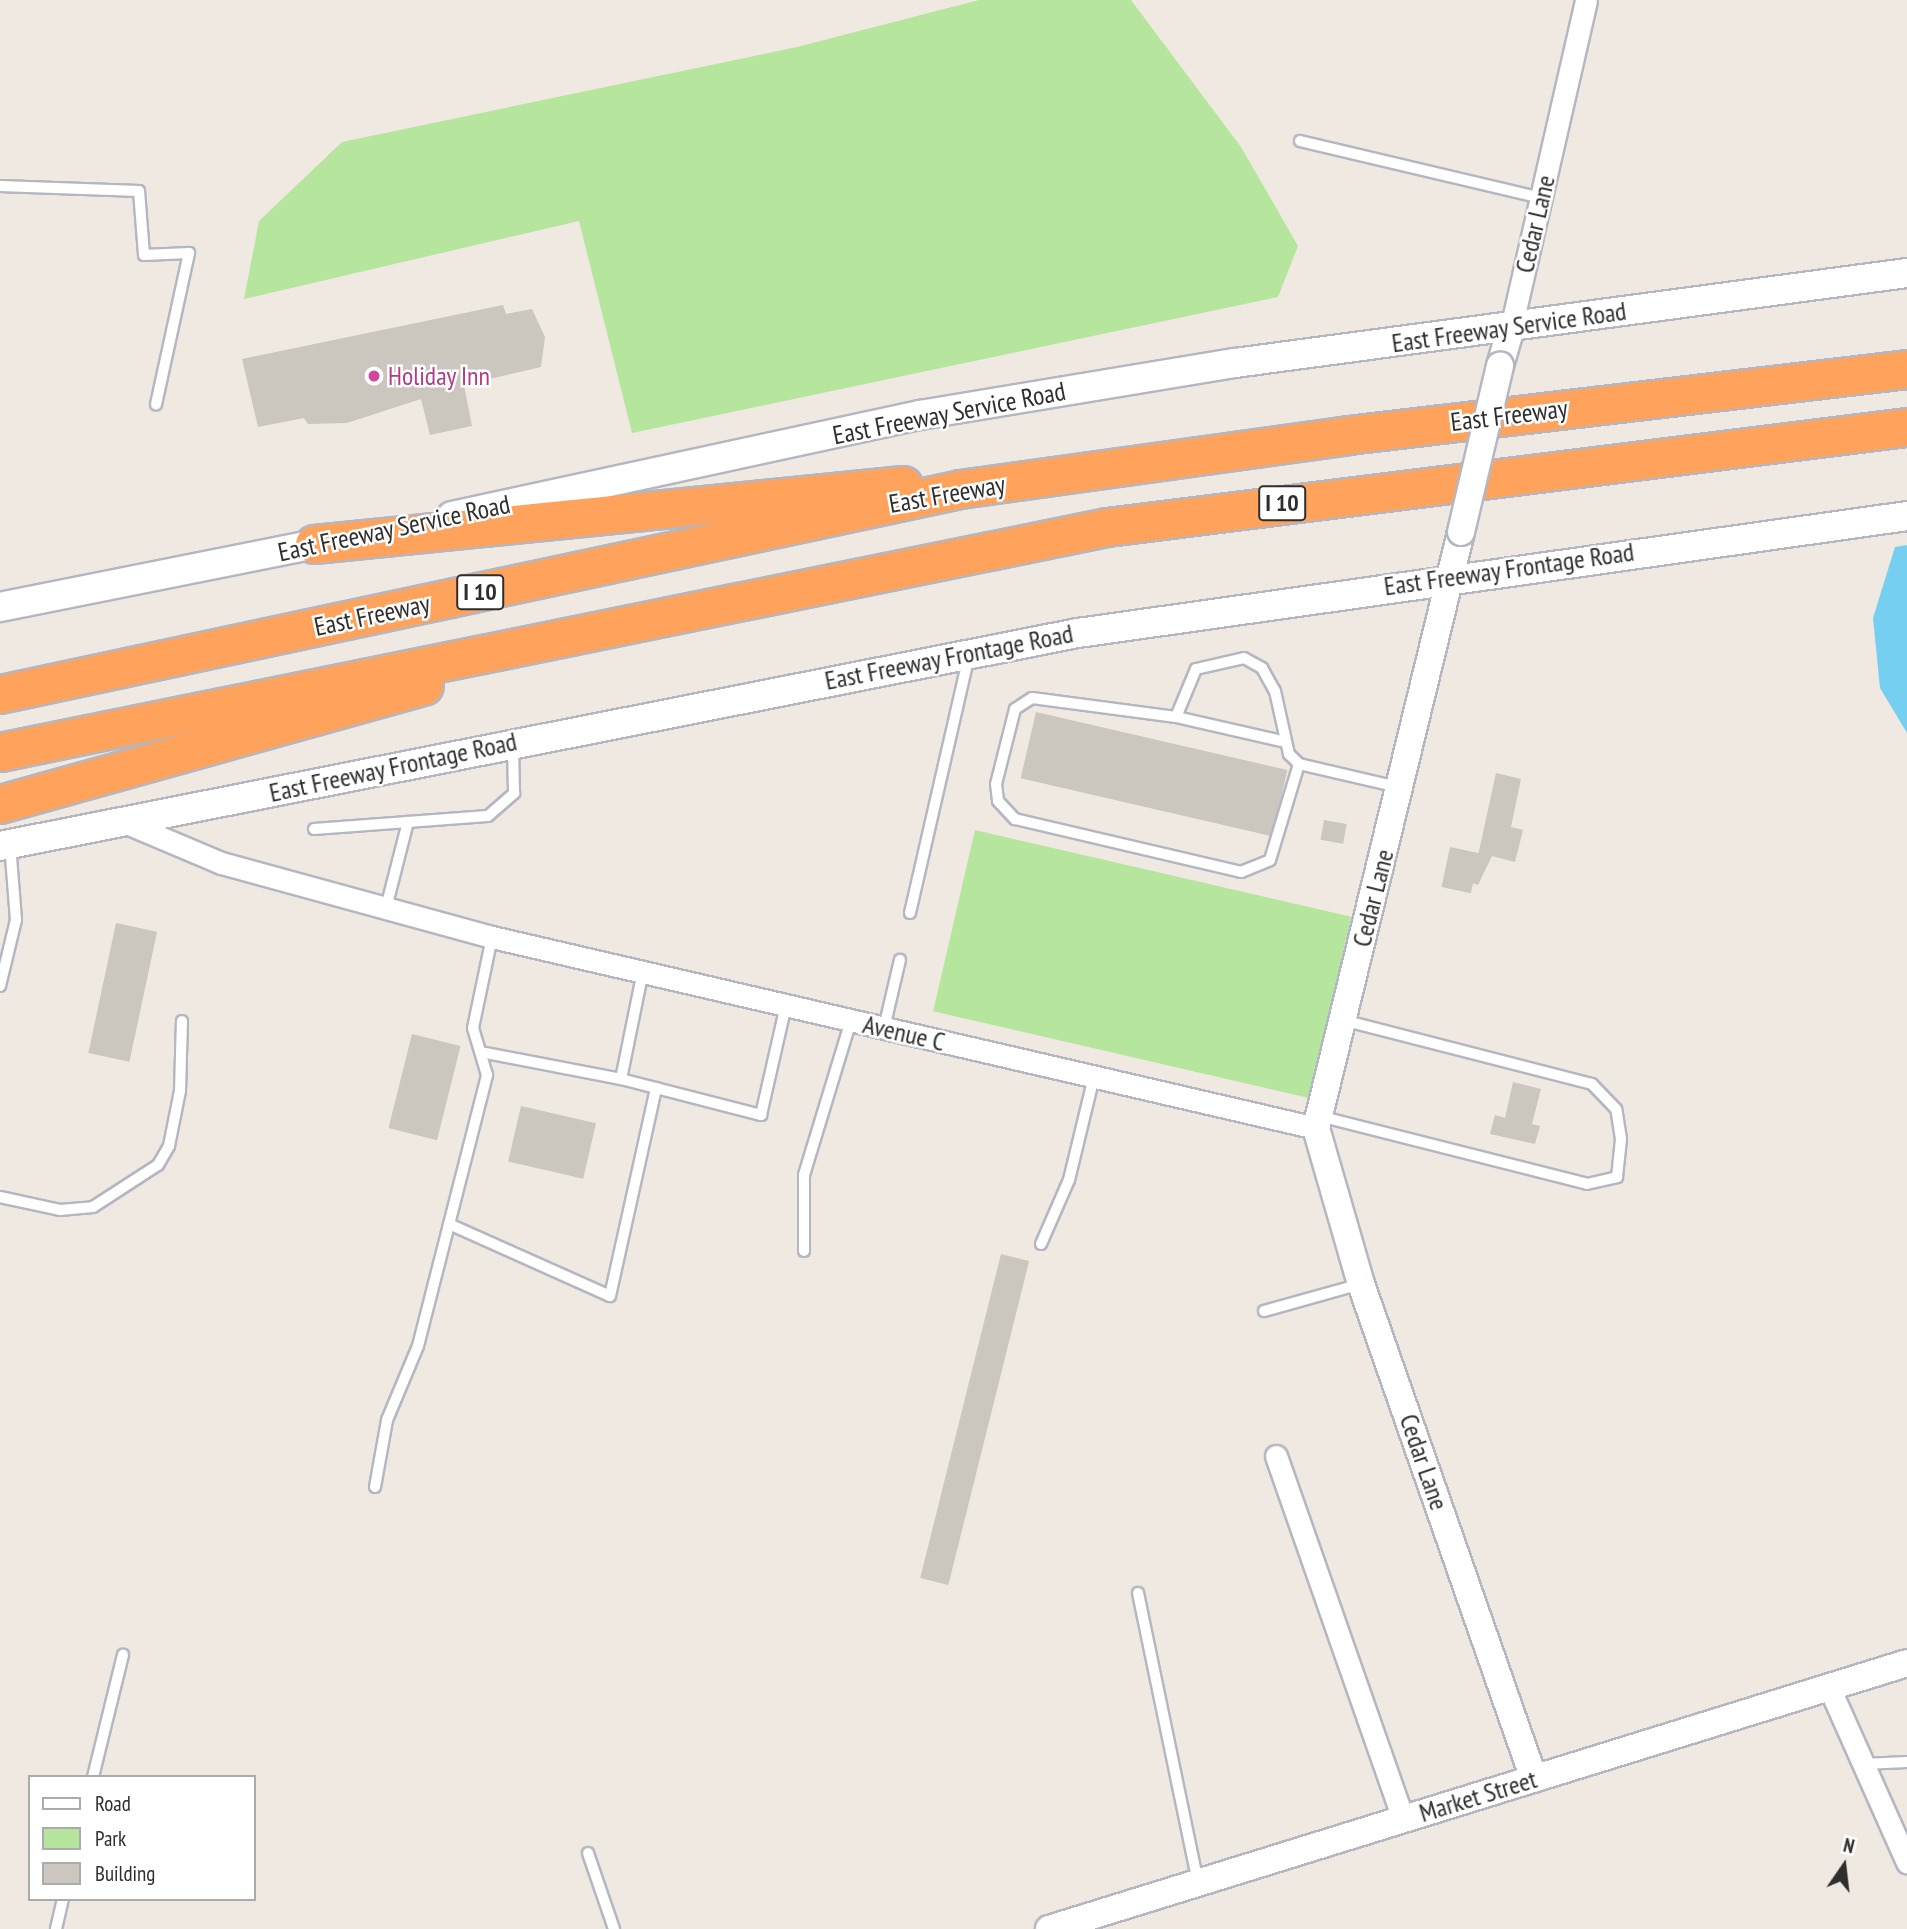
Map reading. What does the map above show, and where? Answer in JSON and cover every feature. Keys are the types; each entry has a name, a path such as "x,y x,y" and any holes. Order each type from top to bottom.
{"highway":[{"name":"East Freeway","path":"0,694 960,489 1348,435 1907,369"},
{"name":"I 10","path":"0,752 673,612 1107,527 1902,428"},
{"path":"314,544 877,483 960,489"},
{"path":"0,804 673,612"}],"main road":[{"name":"East Freeway Service Road","path":"0,607 314,544 920,415 1907,273"},
{"name":"East Freeway Frontage Road","path":"5,845 970,652 1451,576 1907,516"}],"street":[{"name":"Cedar Lane","path":"1534,1779 1361,1284 1318,1122 1511,328 1586,0"},
{"name":"Avenue C","path":"124,822 206,859 492,936 1094,1077 1318,1122"},
{"path":"1276,1456 1403,1819"},
{"name":"Market Street","path":"1049,1929 1100,1921 1198,1883 1907,1663"},
{"path":"1829,1687 1907,1862"}],"lane":[{"path":"1300,141 1541,198"},
{"path":"0,186 139,191 144,255 189,253 156,404"},
{"path":"910,913 970,652"},
{"path":"1176,717 1196,669 1244,658 1262,668 1275,691 1286,742 1299,764 1401,787"},
{"path":"1286,742 1176,717 1032,698 1015,709 996,784 998,801 1015,819 1241,872 1270,860 1299,764"},
{"path":"314,829 488,816 514,793 512,742"},
{"path":"386,908 408,822"},
{"path":"0,986 16,919 5,845"},
{"path":"376,1487 387,1420 418,1346 487,1075 473,1028 492,936"},
{"path":"884,1028 900,960"},
{"path":"621,1079 643,971"},
{"path":"481,1052 621,1079 761,1115 786,1005"},
{"path":"804,1251 804,1175 851,1020"},
{"path":"1318,1122 1587,1184 1617,1177 1621,1139 1616,1109 1592,1083 1342,1020"},
{"path":"0,1197 60,1210 93,1207 158,1165 169,1146 180,1091 182,1021"},
{"path":"1041,1244 1069,1180 1094,1077"},
{"path":"449,1224 610,1296 656,1088"},
{"path":"1264,1311 1361,1284"},
{"path":"1138,1593 1198,1883"},
{"path":"93,1775 123,1655"},
{"path":"1863,1764 1907,1762"},
{"path":"587,1853 614,1929"},
{"path":"56,1929 63,1901"}],"green space":[{"path":"979,0 1131,0 1241,147 1298,246 1278,297 632,433 579,221 244,299 259,221 342,142 797,47"},
{"path":"975,830 1351,917 1309,1098 933,1011"}],"water":[{"path":"1907,545 1907,733 1880,688 1873,618 1895,547"}],"building":[{"name":"Holiday Inn","path":"503,305 506,314 532,309 545,337 541,367 464,385 472,426 430,435 421,399 347,423 308,424 304,418 258,427 242,359"},
{"path":"1036,712 1287,770 1272,836 1021,778"},
{"path":"1496,773 1521,779 1511,827 1523,830 1515,862 1492,856 1478,885 1472,883"},
{"path":"1324,820 1347,824 1343,844 1321,840"},
{"path":"1450,847 1479,853 1471,893 1441,887"},
{"path":"116,923 157,932 129,1062 88,1053"},
{"path":"412,1034 461,1046 437,1140 389,1128"},
{"path":"1513,1082 1541,1089 1532,1124 1540,1126 1535,1144 1490,1134 1495,1115 1505,1118"},
{"path":"521,1106 596,1123 583,1179 508,1162"},
{"path":"1001,1254 1029,1261 948,1585 920,1578"}],"place":[{"name":"Holiday Inn","path":"374,376"}]}
